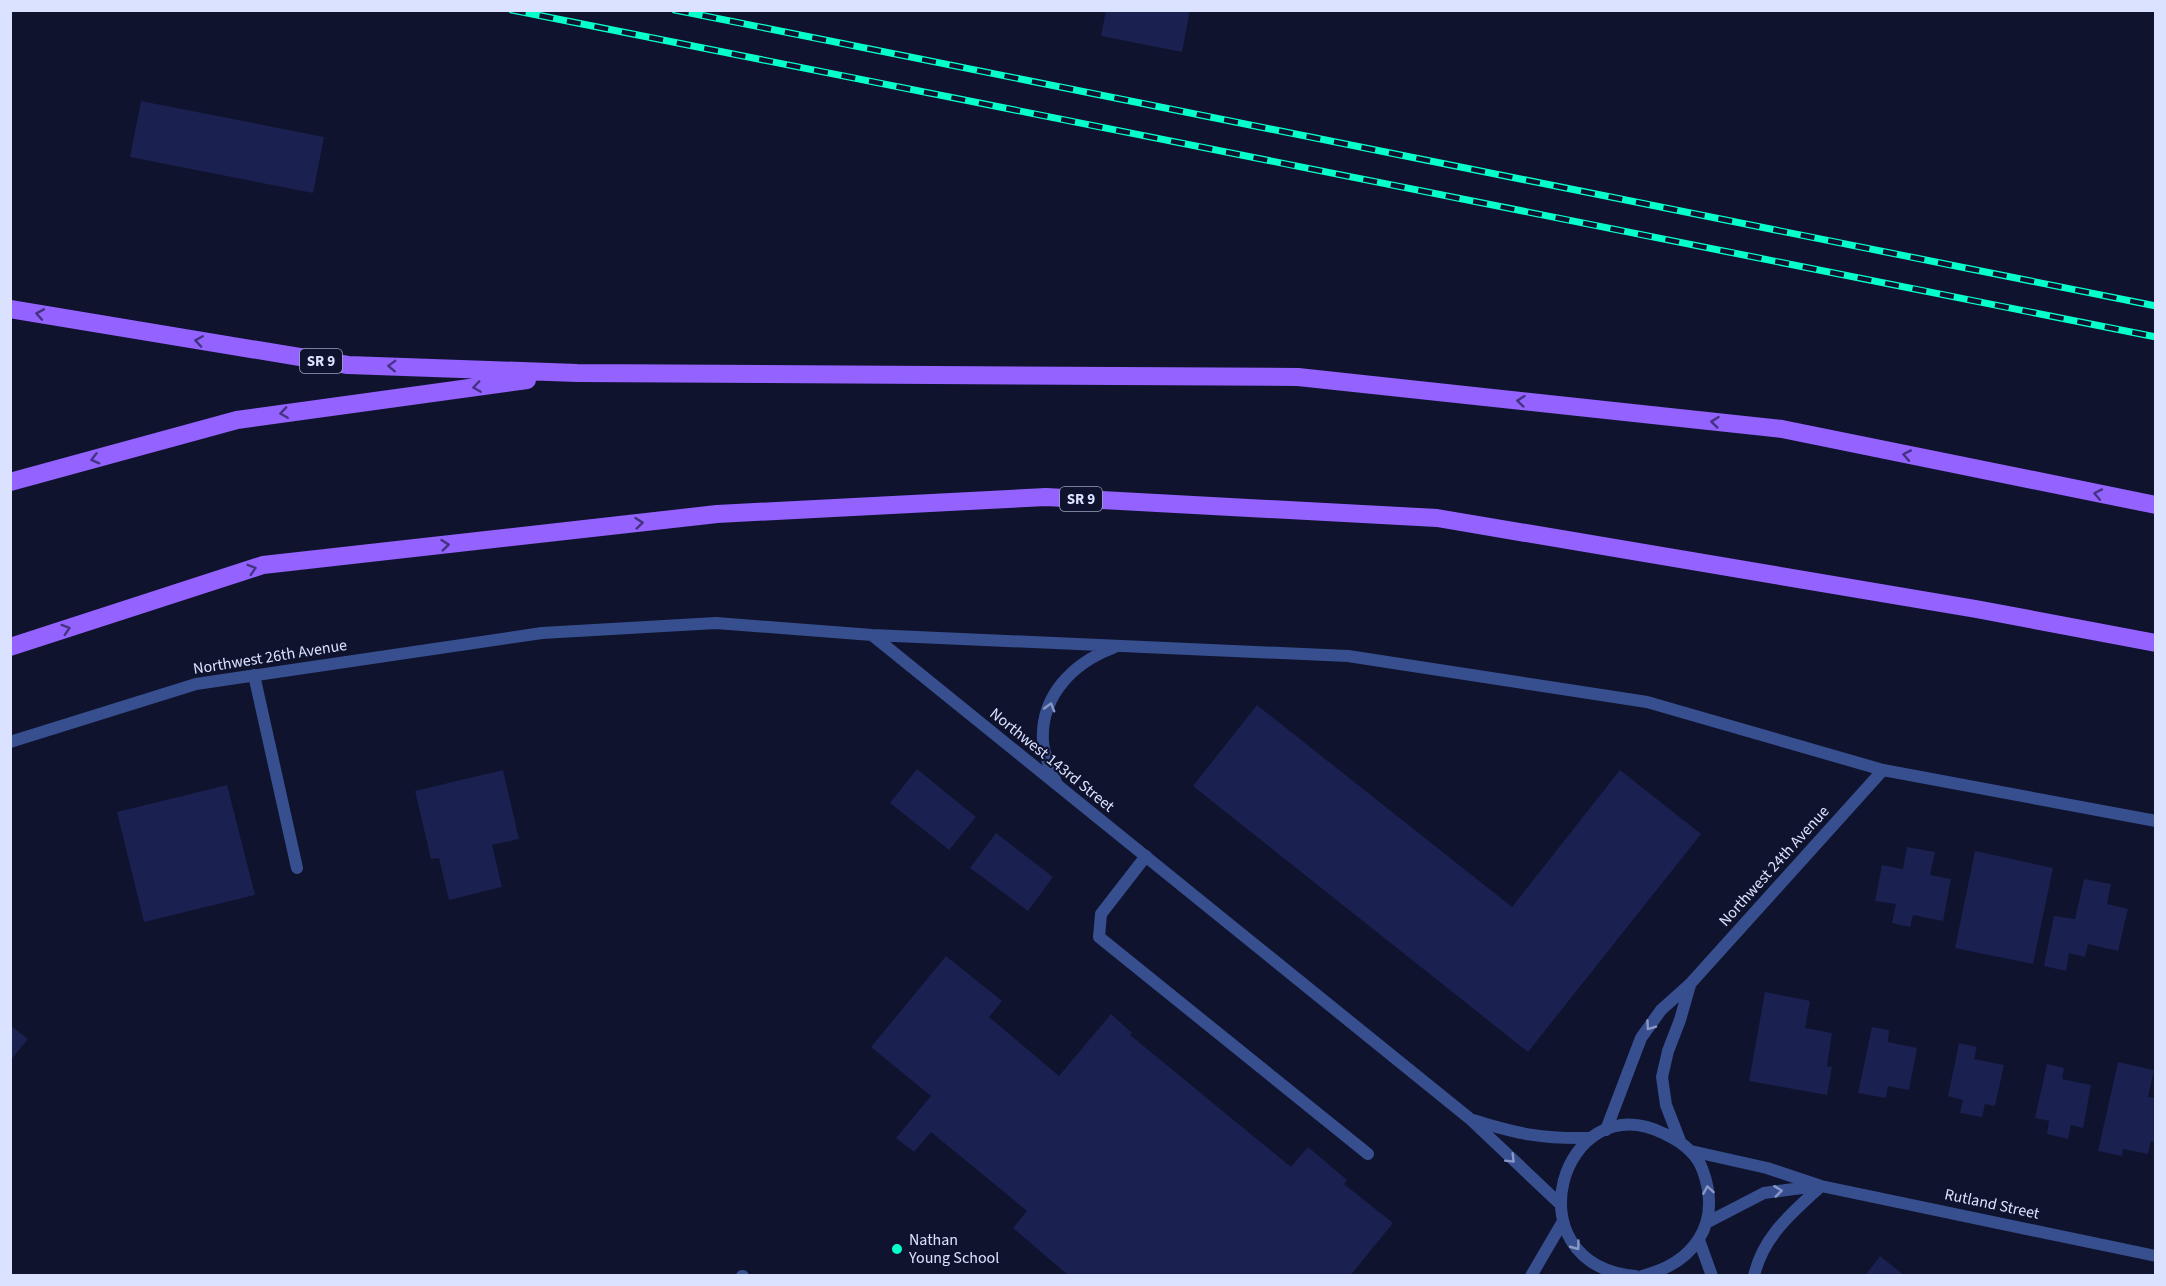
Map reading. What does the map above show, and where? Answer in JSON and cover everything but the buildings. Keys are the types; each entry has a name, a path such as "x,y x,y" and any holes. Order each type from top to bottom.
{"main road":[{"name":"SR 9","path":"10,309 348,365 577,373 1298,377 1782,429 2156,505"},
{"path":"10,482 237,420 577,373"},
{"name":"SR 9","path":"10,647 263,565 717,514 1046,497 1437,518 1976,609 2156,643"}],"street":[{"name":"Northwest 26th Avenue","path":"10,742 196,684 542,633 716,623 872,635"},
{"path":"872,635 1348,656 1647,702 1883,770 2156,821"},
{"name":"Northwest 143rd Street","path":"872,635 1469,1118 1560,1204"},
{"path":"1056,783 1043,741 1054,692 1076,667 1099,653 1119,646"},
{"path":"254,675 297,868"},
{"name":"Northwest 24th Avenue","path":"1606,1130 1641,1038 1661,1010 1690,984 1883,770"},
{"path":"1146,856 1101,914 1100,937 1368,1154"},
{"name":"Northwest 24th Avenue","path":"1680,1141 1666,1105 1662,1077 1690,984"},
{"name":"Northwest 143rd Street","path":"1469,1118 1526,1136 1546,1139 1589,1138"},
{"path":"1635,1275 1599,1272 1583,1255 1562,1223 1560,1204 1560,1191 1567,1168 1577,1150 1589,1138 1606,1130 1626,1126 1654,1129 1680,1141 1691,1151 1702,1167 1708,1185 1710,1204 1699,1240 1683,1258 1663,1271 1642,1275"},
{"name":"Rutland Street","path":"1691,1151 1767,1168 1821,1186 2156,1256"},
{"path":"1754,1275 1758,1258 1767,1240 1821,1186"},
{"name":"Rutland Street","path":"1706,1223 1764,1193 1821,1186"},
{"path":"1531,1275 1562,1223"},
{"path":"1699,1240 1712,1275"}],"railway":[{"path":"512,10 2156,337"},
{"path":"675,10 2156,306"}],"place":[{"name":"Nathan Young School","path":"897,1249"}]}
